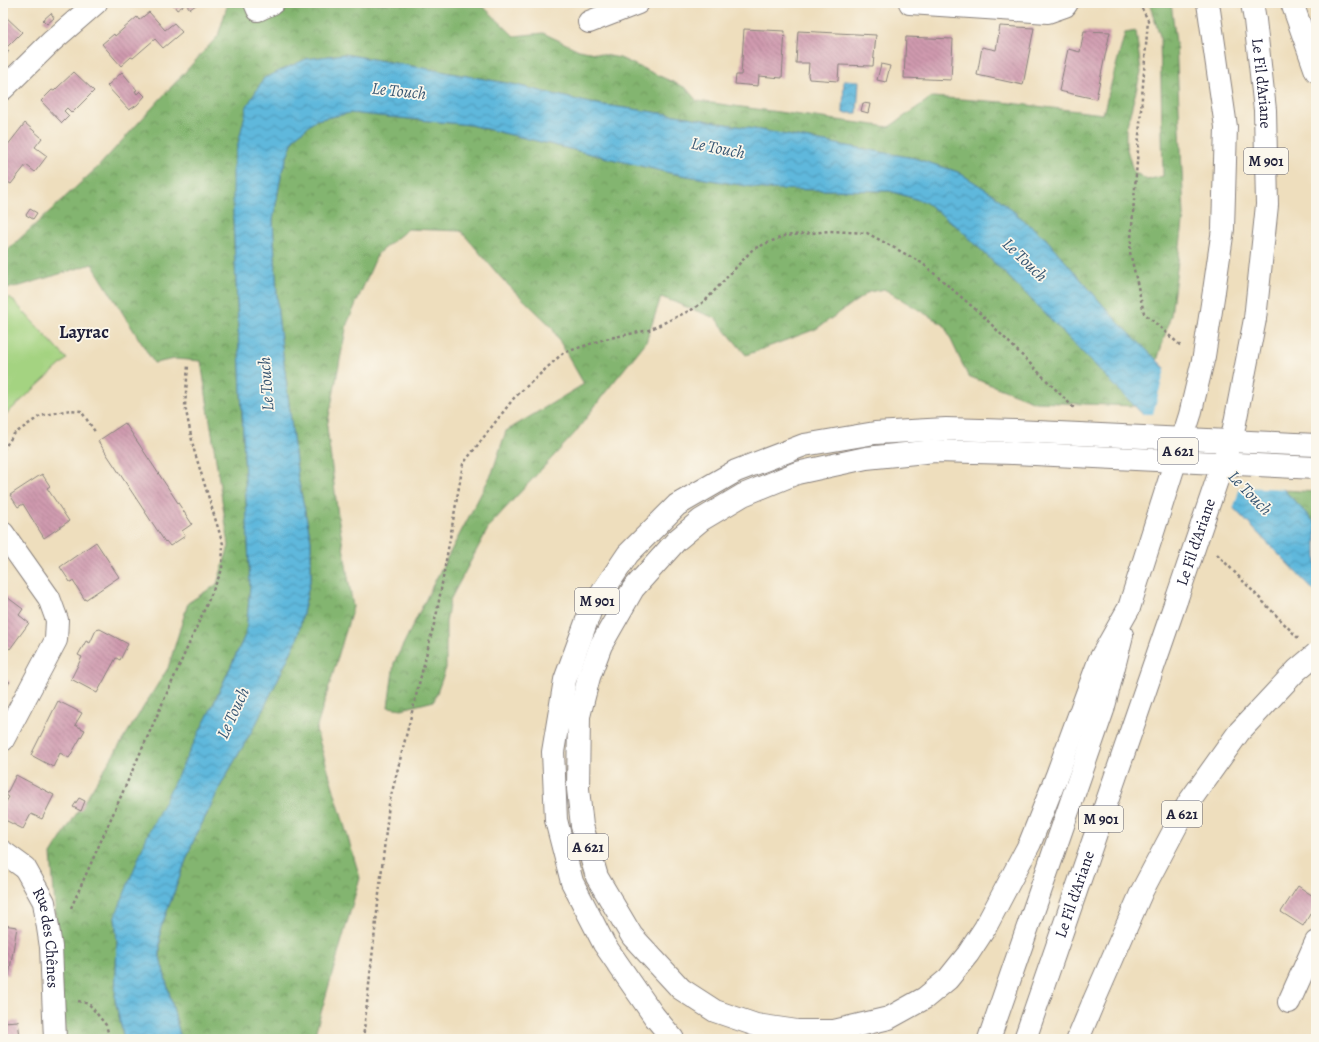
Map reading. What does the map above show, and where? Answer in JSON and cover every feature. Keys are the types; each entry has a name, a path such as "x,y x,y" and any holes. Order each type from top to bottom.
{"main road":[{"path":"3,89 51,42 96,3"},
{"path":"255,3 258,10 273,3"},
{"path":"589,22 638,3"},
{"path":"910,3 1048,12 1065,6 1068,3"},
{"name":"Le Fil d'Ariane","path":"989,1039 1103,710 1129,608 1190,415 1204,356 1223,229 1226,127 1208,3"},
{"name":"Le Fil d'Ariane","path":"1026,1039 1233,432 1255,319 1267,205 1265,110 1252,3"},
{"path":"1292,3 1316,71"},
{"name":"M 901","path":"673,1039 654,1016 604,944 572,882 556,820 553,752 565,680 591,609 628,554 677,505 736,471 804,444 875,433 946,429 1316,445"},
{"name":"A 621","path":"1129,608 1099,661 1030,843 985,928 968,954 948,979 924,998 889,1018 834,1031 797,1031 756,1025 715,1011 681,989 632,936 597,877 582,826 578,789 579,716 589,677 601,646 633,589 677,540 701,520 743,495 797,473 866,458 928,451 1014,453 1316,468"},
{"path":"3,533 49,598 57,620 56,640 3,740"},
{"name":"A 621","path":"1078,1039 1142,891 1188,802 1239,732 1297,670 1316,654"},
{"name":"Rue des Chênes","path":"3,852 25,868 44,902 51,947 55,1039"},
{"path":"1289,1002 1316,942"}],"path":[{"path":"1139,3 1148,20 1130,252 1144,313 1184,349"},
{"path":"71,908 222,570 223,544 194,450 185,406 188,365"},
{"path":"3,450 14,434 40,416 70,410 81,411 96,433"},
{"path":"90,1004 106,1025 110,1039"}],"green space":[{"path":"228,3 476,3 487,10 514,36 543,33 579,50 620,58 686,88 697,101 889,127 932,97 1002,102 1103,114 1125,33 1136,31 1141,72 1126,129 1126,146 1133,171 1147,180 1163,176 1160,36 1149,3 1171,3 1176,42 1184,215 1171,315 1157,361 1115,319 1046,239 993,194 958,172 914,158 682,116 590,103 512,84 345,54 306,59 233,218 250,586 246,633 115,917 117,941 115,1000 124,1039 65,1039 51,854 168,668 188,603 217,584 229,546 201,361 175,359 154,363 92,264 20,286 3,288 3,254 98,167 218,36"},
{"path":"350,113 470,125 670,173 764,189 890,191 925,202 960,229 1025,293 1135,406 1035,402 968,376 944,325 884,289 869,292 816,329 746,355 715,318 661,297 646,342 575,433 490,525 450,600 446,622 446,668 434,701 402,709 388,707 394,663 492,473 506,431 584,384 551,326 502,279 461,231 408,229 378,253 347,324 327,427 338,516 353,607 316,730 360,878 316,1030 317,1039 181,1039 160,957 160,930 192,844 223,781 257,722 297,640 311,577 311,540 298,478 278,314 273,220 282,171 294,138 316,120"},
{"path":"10,297 67,359 3,417 3,304"},
{"path":"1284,490 1316,492 1316,524"}],"water":[{"name":"Le Touch","path":"344,54 512,84 590,103 682,116 914,158 958,172 993,194 1046,239 1115,319 1221,423 1316,524 1316,593 1025,293 960,229 925,202 890,191 764,189 670,173 470,125 350,113 316,120 294,138 282,171 273,220 278,314 298,478 311,540 311,577 297,640 257,722 223,781 192,844 160,930 160,957 181,1039 124,1039 115,1000 117,941 115,917 148,834 213,705 246,633 250,586 233,218 233,165 247,106 264,78 306,59"},
{"path":"844,80 859,81 857,113 843,113"}],"pier":[{"path":"1166,366 1223,422 1286,489 1240,487 1233,510 1139,414 1153,414"}],"building":[{"path":"172,3 199,3 190,9 186,4 177,10"},
{"path":"149,12 165,30 174,23 182,32 163,48 155,39 121,66 102,44 114,34 115,36 137,17 139,20"},
{"path":"51,13 54,18 47,24 43,20"},
{"path":"5,16 22,32 6,48 9,51 3,58 3,18"},
{"path":"1000,26 1034,28 1023,85 977,75 982,47 996,50"},
{"path":"744,29 785,31 782,78 759,76 758,86 735,84 736,75 741,75"},
{"path":"798,31 876,35 873,66 839,65 838,81 809,79 809,63 796,63"},
{"path":"1084,31 1110,32 1096,99 1059,91 1068,49 1080,52"},
{"path":"906,37 953,39 951,80 904,78"},
{"path":"881,64 890,66 886,82 877,80"},
{"path":"74,72 94,91 72,113 67,108 64,111 69,116 62,123 41,101"},
{"path":"122,72 137,90 135,91 137,94 140,91 145,96 137,105 129,110 107,86"},
{"path":"863,103 870,104 868,113 861,111"},
{"path":"25,123 42,138 35,147 47,156 35,172 26,165 11,184 3,179 3,151"},
{"path":"30,209 37,213 33,219 26,215"},
{"path":"125,423 192,524 182,531 185,536 170,546 166,541 165,542 98,441"},
{"path":"42,474 50,486 47,488 69,521 44,538 23,504 18,507 10,495"},
{"path":"96,542 119,577 85,600 73,581 70,582 60,567"},
{"path":"3,594 23,609 19,615 29,623 10,649 3,644"},
{"path":"100,629 128,644 120,660 116,658 97,693 71,679 82,657 78,655 86,641 90,643 96,630"},
{"path":"3,677 10,682 3,690"},
{"path":"58,701 82,713 75,725 85,730 69,758 60,753 53,767 31,755"},
{"path":"16,775 54,795 42,819 31,814 23,829 3,819 3,807 9,797 6,795"},
{"path":"79,798 85,801 81,811 73,807"},
{"path":"1298,886 1316,898 1316,904 1303,926 1281,912"},
{"path":"3,925 17,927 9,975 3,974"},
{"path":"18,1021 20,1037 3,1038 3,1022"}],"district":[{"name":"Layrac","path":"84,332"}]}
